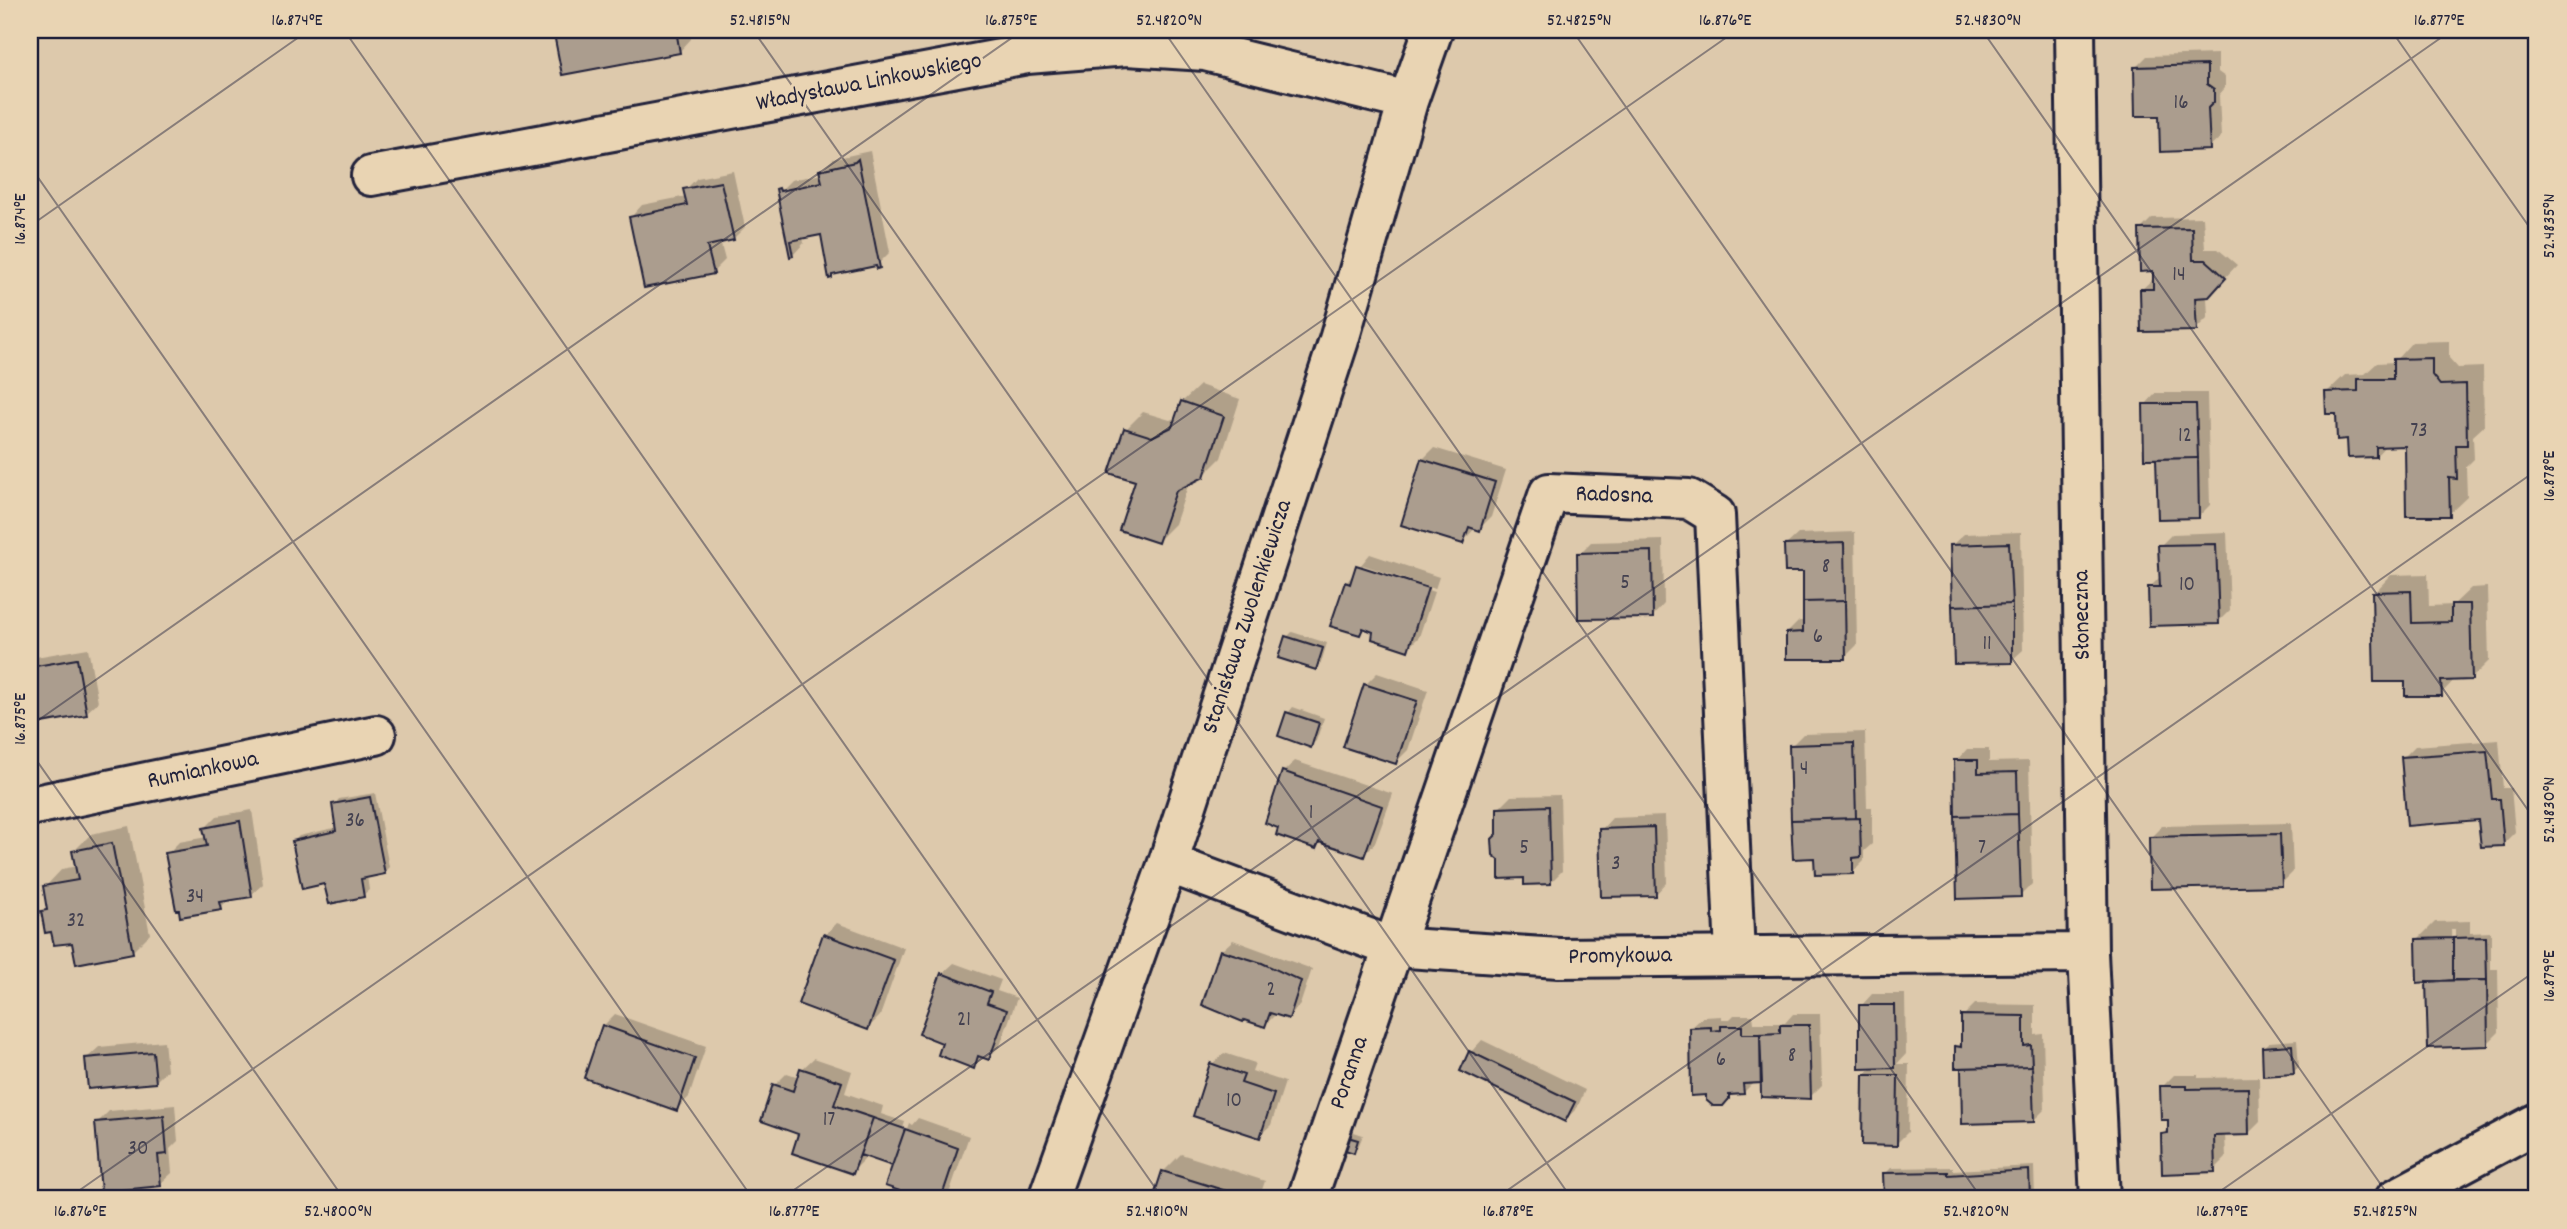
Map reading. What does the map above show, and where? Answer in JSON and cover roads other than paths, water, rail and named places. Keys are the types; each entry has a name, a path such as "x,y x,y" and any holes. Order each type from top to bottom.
{"street":[{"name":"Stanisława Zwolenkiewicza","path":"1048,1199 1168,863 1339,340 1408,101 1433,30"},
{"name":"Słoneczna","path":"2075,30 2088,953 2100,1199"},
{"name":"Władysława Linkowskiego","path":"371,176 1027,54 1126,46 1205,51 1408,101"},
{"name":"Radosna","path":"1392,947 1549,493 1689,499 1715,515 1735,955"},
{"name":"Rumiankowa","path":"30,806 376,735"},
{"name":"Promykowa","path":"1168,863 1392,947 1559,958 2088,953"},
{"name":"Poranna","path":"1307,1199 1392,947"},
{"path":"2409,1196 2537,1123"}]}
